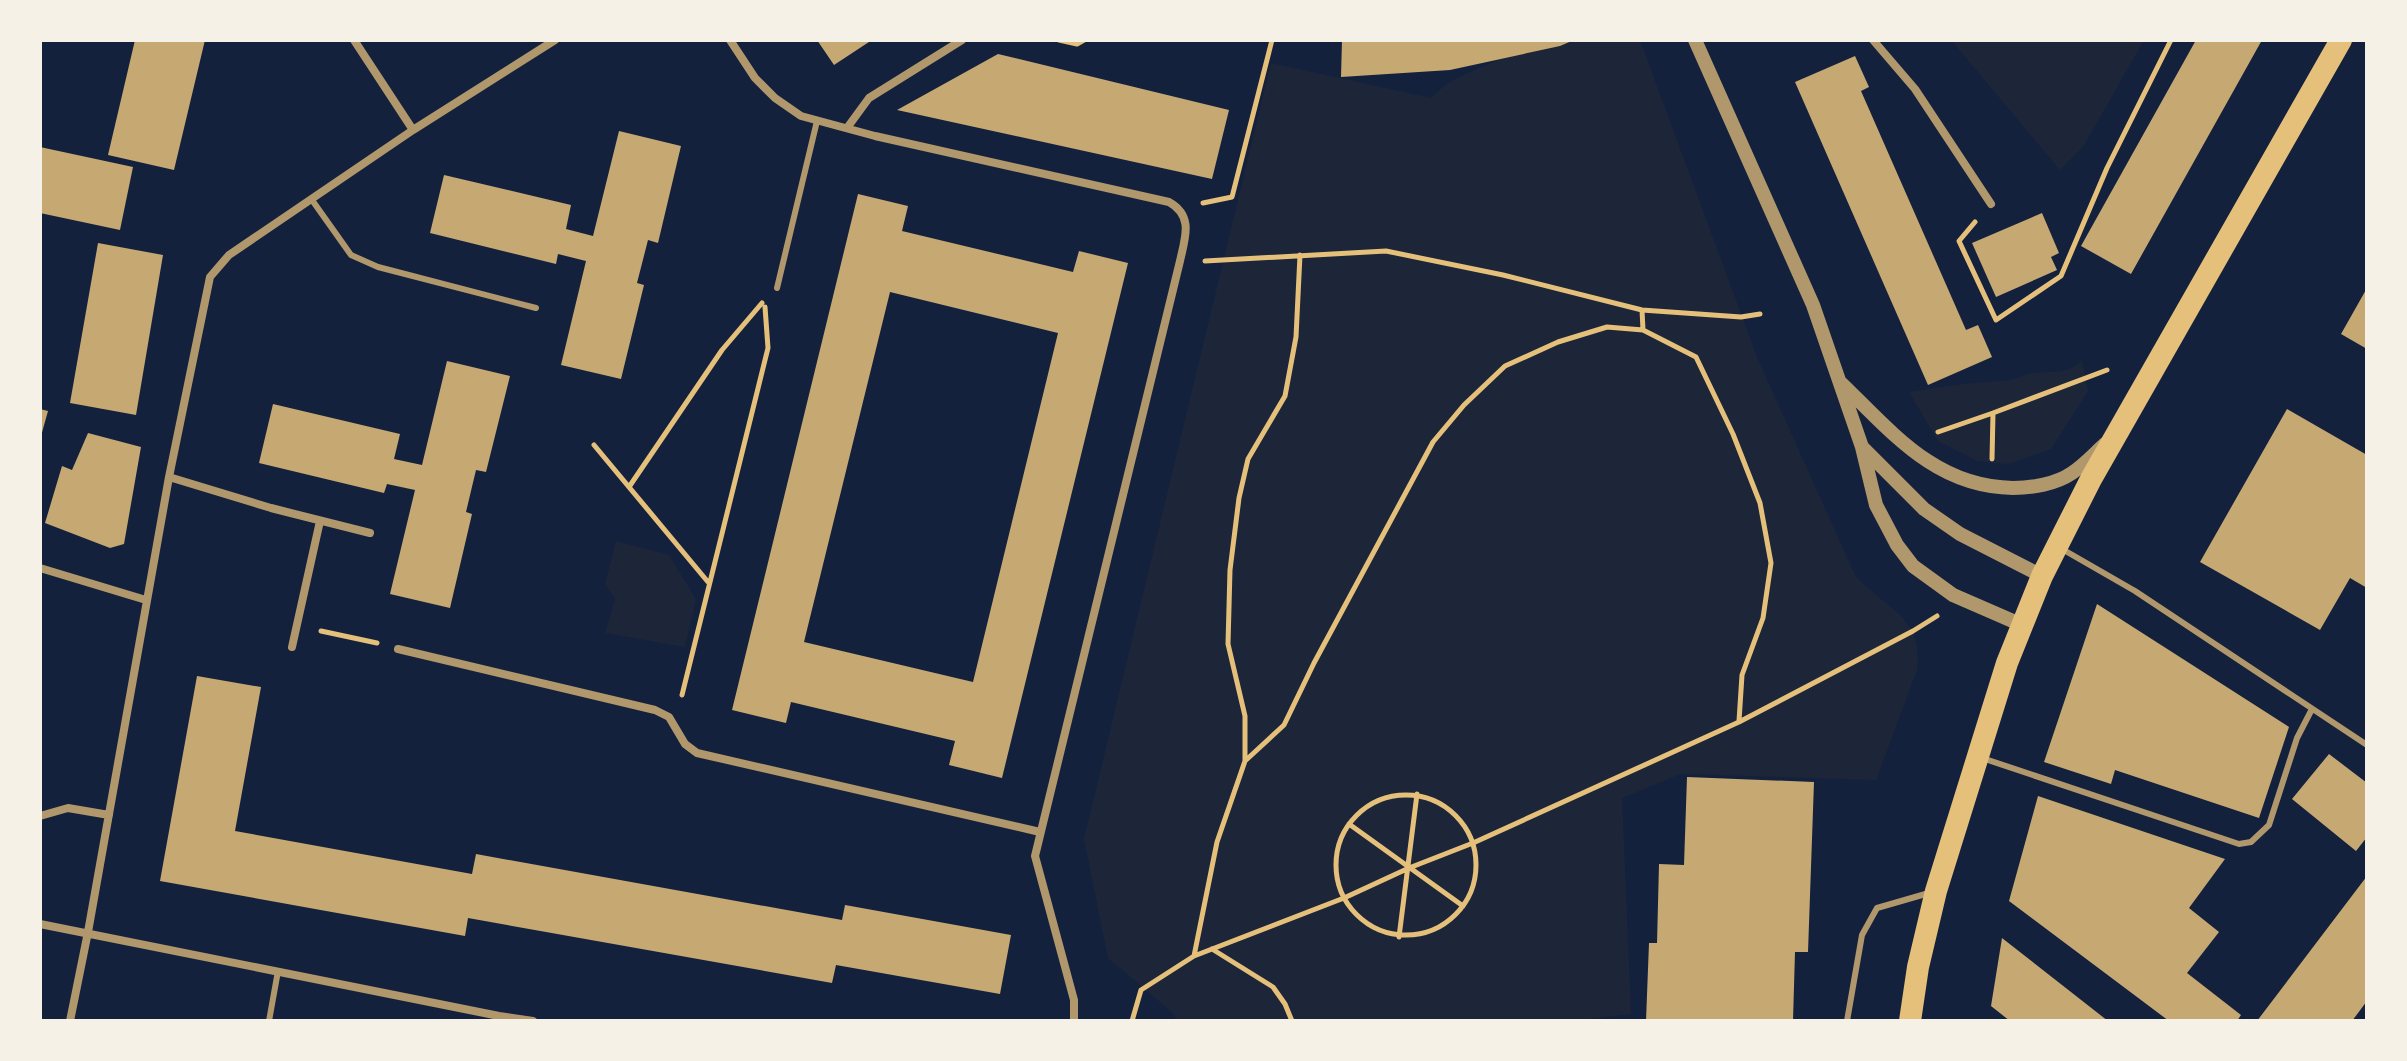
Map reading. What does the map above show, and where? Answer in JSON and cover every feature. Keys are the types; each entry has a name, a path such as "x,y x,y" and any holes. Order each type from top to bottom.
{"highway":[{"path":"1910,1021 1918,967 1936,891 2007,663 2042,576 2117,434 2341,40"}],"street":[{"path":"354,40 413,130"},
{"path":"70,1021 169,477 210,277 229,255 413,130 555,40"},
{"path":"730,40 755,78 775,98 801,116 1169,202 1180,208 1185,220 1186,235 1180,261 1035,856 1074,1000 1074,1021"},
{"path":"847,128 869,98 962,40"},
{"path":"1695,40 1804,282 1862,447 1876,505 1897,545 1913,566 1953,595 2022,625"},
{"path":"1873,40 1915,89 1991,204"},
{"path":"1839,382 1914,452 1962,480 1991,488 2032,488 2070,474 2117,434"},
{"path":"1862,447 1924,509 1960,534 2042,576"},
{"path":"169,477 370,533"},
{"path":"292,647 320,521"},
{"path":"40,568 146,600"},
{"path":"398,649 655,710 669,717 685,744 697,753 1040,832"},
{"path":"40,816 68,808 109,815"},
{"path":"40,924 533,1021"}],"lane":[{"path":"777,288 817,121"},
{"path":"312,200 351,255 378,267 536,308"},
{"path":"2056,546 2135,591 2367,745"},
{"path":"1979,757 2239,844 2251,842 2269,825 2297,738 2312,709"},
{"path":"1847,1021 1862,935 1877,908 1936,891"},
{"path":"269,1021 278,971"}],"path":[{"path":"1059,40 1077,44 1084,40"},
{"path":"1180,208 1232,197 1272,40"},
{"path":"1991,204 1959,241 1996,320 2061,276 2107,168 2171,40"},
{"path":"1180,261 1386,251 1503,275 1642,310 1741,317 1760,314"},
{"path":"1194,956 1217,842 1245,761 1245,716 1228,644 1230,570 1239,498 1248,459 1285,396 1296,337 1300,255"},
{"path":"629,487 722,350 764,300 768,348 708,582 675,727"},
{"path":"1642,310 1643,330"},
{"path":"1245,761 1284,725 1433,442 1464,405 1505,366 1558,342 1607,327 1643,330 1696,357 1733,434 1760,503 1771,563 1763,618 1742,675 1739,722"},
{"path":"1925,437 2107,370"},
{"path":"1992,462 1993,413"},
{"path":"594,445 708,582"},
{"path":"1132,1021 1141,990 1194,956 1344,898 1473,843 1739,722 1913,631 1941,613"},
{"path":"297,626 398,649"},
{"path":"1399,937 1417,794"},
{"path":"1417,794 1446,807 1463,823 1473,843 1475,881 1454,917 1435,929 1399,937 1372,926 1356,914 1344,898 1336,876 1337,853 1349,824 1359,812 1379,799 1417,794"},
{"path":"1349,824 1463,906"},
{"path":"1212,949 1273,987 1292,1021"}],"shaded area":[{"path":"1542,40 1640,40 1757,357 1855,575 1900,615 1914,636 1917,670 1876,780 1681,774 1622,798 1631,1014 1568,1021 1177,1021 1173,1013 1108,958 1084,839 1271,63 1431,98 1455,79"},
{"path":"1951,40 2144,40 2083,147 2060,170"},
{"path":"2082,361 2088,391 2051,449 2008,464 1978,461 1938,441 1909,392 2059,372"},
{"path":"616,541 669,555 696,599 685,647 605,633 615,599 605,584"}],"building":[{"path":"135,40 205,40 174,170 108,155"},
{"path":"817,40 872,40 834,65"},
{"path":"1342,40 1574,40 1560,46 1450,70 1341,77"},
{"path":"2196,40 2262,40 2131,274 2081,246"},
{"path":"998,54 1229,110 1212,179 897,110"},
{"path":"1855,56 1869,87 1861,91 1966,330 1978,325 1992,357 1928,385 1795,82"},
{"path":"619,131 681,146 658,243 648,240 637,283 644,285 621,379 561,365 586,261 558,254 556,264 430,233 444,175 571,205 566,229 593,236"},
{"path":"40,147 133,167 120,230 40,213"},
{"path":"858,194 908,206 902,231 1073,272 1079,251 1128,263 1002,778 949,765 955,741 791,702 786,723 732,710","holes":["890,292 1058,333 973,682 804,642"]},
{"path":"2042,213 2059,253 2051,257 2057,270 1996,297 1972,243"},
{"path":"98,243 163,255 136,415 70,403"},
{"path":"2367,288 2367,349 2341,334"},
{"path":"447,361 510,376 486,472 476,470 466,512 472,514 450,608 390,594 415,490 387,484 384,493 259,463 273,404 400,434 394,459 422,465"},
{"path":"40,409 48,411 41,436 40,436"},
{"path":"2287,409 2367,455 2367,588 2350,578 2320,630 2200,562"},
{"path":"88,433 141,447 124,544 110,548 45,523 62,466 72,470"},
{"path":"2097,604 2289,727 2259,818 2115,770 2111,784 2044,762"},
{"path":"197,676 261,687 235,831 472,874 476,854 842,920 845,905 1011,935 1000,994 836,965 832,983 468,918 465,936 160,881"},
{"path":"2329,754 2367,783 2367,837 2356,851 2292,799"},
{"path":"1687,777 1814,782 1808,952 1795,952 1793,1021 1646,1021 1649,943 1657,943 1659,864 1684,865"},
{"path":"2038,796 2225,859 2189,908 2219,932 2187,973 2241,1015 2237,1021 2169,1021 2009,901"},
{"path":"2367,876 2367,1001 2352,1021 2257,1021"},
{"path":"2002,938 2108,1021 2010,1021 1991,1006"}]}
